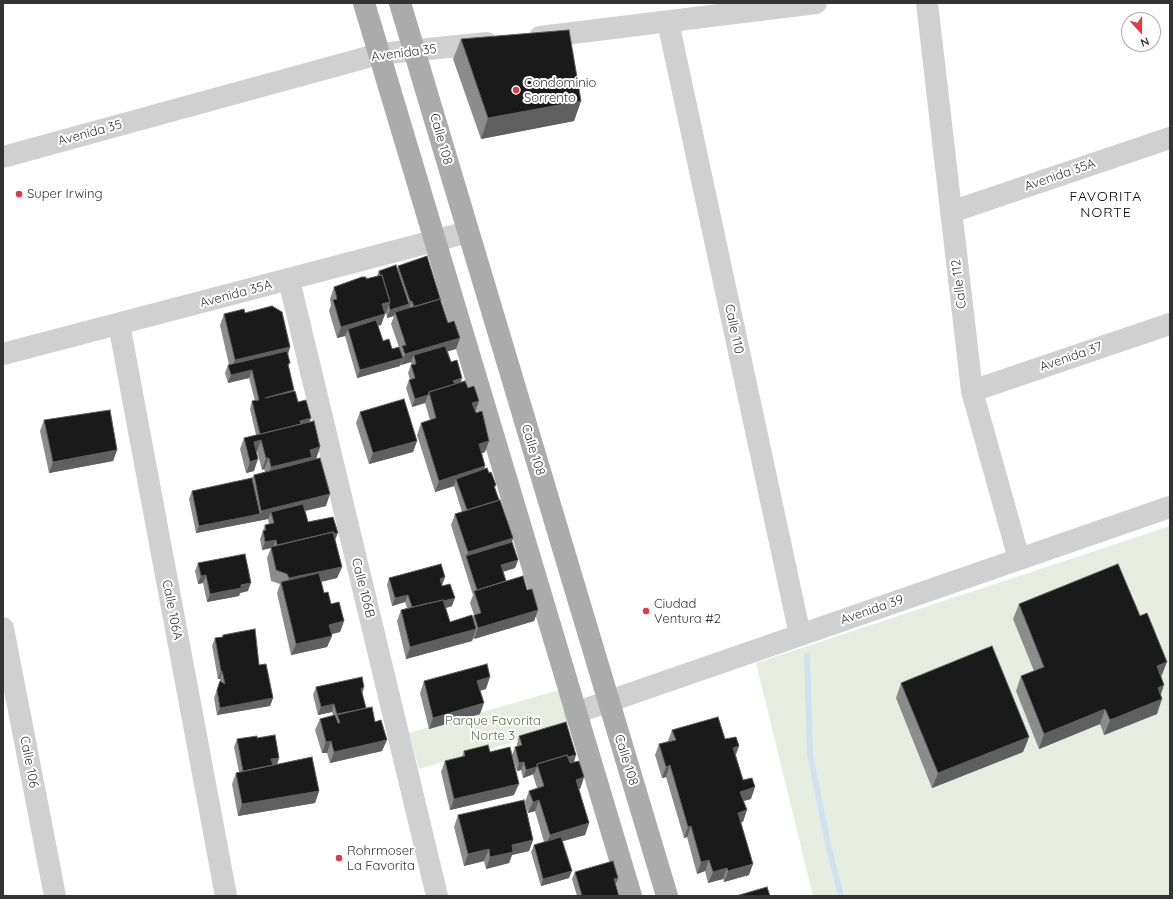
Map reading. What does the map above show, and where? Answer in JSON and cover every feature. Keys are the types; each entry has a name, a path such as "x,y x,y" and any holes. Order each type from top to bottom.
{"main road":[{"path":"364,3 575,713 631,896"},
{"name":"Calle 108","path":"400,3 667,896"}],"street":[{"name":"Avenida 35","path":"3,156 379,54 514,40 816,3"},
{"name":"Calle 112","path":"927,3 972,391 1019,559"},
{"name":"Calle 110","path":"668,22 800,635"},
{"name":"Avenida 35A","path":"951,212 1170,138"},
{"name":"Avenida 35A","path":"3,354 468,232"},
{"name":"Calle 106B","path":"289,280 437,896"},
{"name":"Calle 106A","path":"119,324 226,896"},
{"name":"Avenida 37","path":"972,391 1170,324"},
{"name":"Avenida 39","path":"575,713 1170,507"},
{"name":"Calle 106","path":"3,629 55,896"}],"green space":[{"path":"1170,526 1170,896 813,896 756,663"},
{"name":"Parque Favorita Norte 3","path":"566,688 577,724 419,769 409,733"}],"building":[{"name":"Condominio Sorrento","path":"569,30 581,101 488,118 461,39"},
{"path":"427,256 441,301 440,299 414,307 412,301 410,301 398,266"},
{"path":"396,265 409,304 390,310 390,302 382,275 380,275 379,271"},
{"path":"382,275 390,302 382,304 385,314 341,327 333,300 337,299 334,287 362,277 366,277 366,279"},
{"path":"440,299 448,323 454,321 460,338 405,354 402,346 406,345 395,312"},
{"path":"272,306 282,312 290,347 235,360 224,314 244,309 245,313"},
{"path":"376,320 383,341 389,339 392,349 399,347 403,358 360,370 348,329"},
{"path":"445,346 451,362 457,360 462,378 453,381 455,384 429,392 428,395 415,399 409,380 415,378 411,365 416,364 414,355"},
{"path":"287,351 290,363 288,364 294,390 265,398 295,391 298,402 306,400 311,418 300,421 301,424 260,434 252,401 259,400 252,370 231,375 228,365"},
{"path":"465,381 468,388 474,386 479,401 472,403 476,413 482,411 489,441 479,444 485,466 439,481 421,423 436,418 429,392"},
{"path":"404,399 417,441 373,453 360,412"},
{"path":"110,410 117,450 53,462 44,420"},
{"path":"314,421 320,447 310,450 312,457 271,467 269,458 266,458 261,440 254,442 258,459 250,462 244,438"},
{"path":"320,458 330,494 261,511 254,475"},
{"path":"487,468 489,473 491,472 496,485 494,486 499,500 467,510 456,479"},
{"path":"252,478 260,514 199,526 192,491"},
{"path":"500,500 513,538 468,552 455,514"},
{"path":"303,504 308,522 333,517 338,533 333,534 333,532 277,545 276,540 265,542 263,531 266,530 265,525 274,523 271,512"},
{"path":"333,532 342,567 289,578 287,574 276,570 271,547"},
{"path":"512,542 518,560 501,565 506,581 477,590 466,556"},
{"path":"245,554 251,583 241,585 241,588 210,594 206,575 201,576 198,563"},
{"path":"441,564 445,577 440,579 442,586 450,584 455,598 412,607 408,595 395,598 389,578"},
{"path":"1118,564 1140,616 1147,613 1167,662 1157,666 1164,685 1158,688 1162,699 1110,720 1105,709 1044,734 1021,676 1044,667 1019,604"},
{"path":"319,573 324,593 328,592 331,604 339,602 344,621 329,625 332,636 296,644 281,582"},
{"path":"523,576 527,590 532,589 538,610 478,628 474,615 481,613 474,591"},
{"path":"443,600 450,622 472,615 476,629 410,647 401,610"},
{"path":"255,629 259,665 266,664 273,698 220,708 217,690 220,681 225,684 215,638"},
{"path":"992,646 1029,737 938,773 901,683"},
{"path":"487,664 490,677 477,681 484,703 433,718 424,681"},
{"path":"362,677 364,687 361,689 366,708 337,715 334,704 321,707 316,687"},
{"path":"372,707 375,722 381,720 387,740 334,752 331,741 326,742 320,719 335,715 338,723 340,723 337,714"},
{"path":"718,717 725,739 736,737 739,746 733,748 743,780 752,778 755,787 740,792 747,810 738,813 753,864 728,871 727,868 713,872 709,860 701,862 691,826 688,827 670,765 666,767 659,744 676,740 672,730"},
{"path":"566,722 576,755 568,757 567,755 537,764 537,767 526,770 524,762 519,763 515,747 522,745 519,736"},
{"path":"275,735 279,758 271,759 273,765 243,771 237,739"},
{"path":"488,745 490,752 510,747 519,784 454,799 445,761 465,756 464,751"},
{"path":"567,755 570,763 579,761 584,777 576,780 589,823 550,835 539,800 533,802 529,791 544,786 537,764"},
{"path":"312,757 319,791 242,804 236,773"},
{"path":"524,800 533,840 512,845 513,852 490,857 489,849 468,854 458,815"},
{"path":"561,837 572,871 543,879 534,845"},
{"path":"613,861 618,878 614,879 619,896 582,896 575,872"},
{"path":"767,887 770,896 736,896"}],"waterway":[{"path":"807,656 810,754 829,849 841,896"}],"place":[{"name":"Condominio Sorrento","path":"516,90"},
{"name":"Super Irwing","path":"19,194"},
{"name":"Ciudad Ventura #2","path":"646,611"},
{"name":"Rohrmoser La Favorita","path":"339,858"}],"district":[{"name":"FAVORITA NORTE","path":"1106,206"}]}
